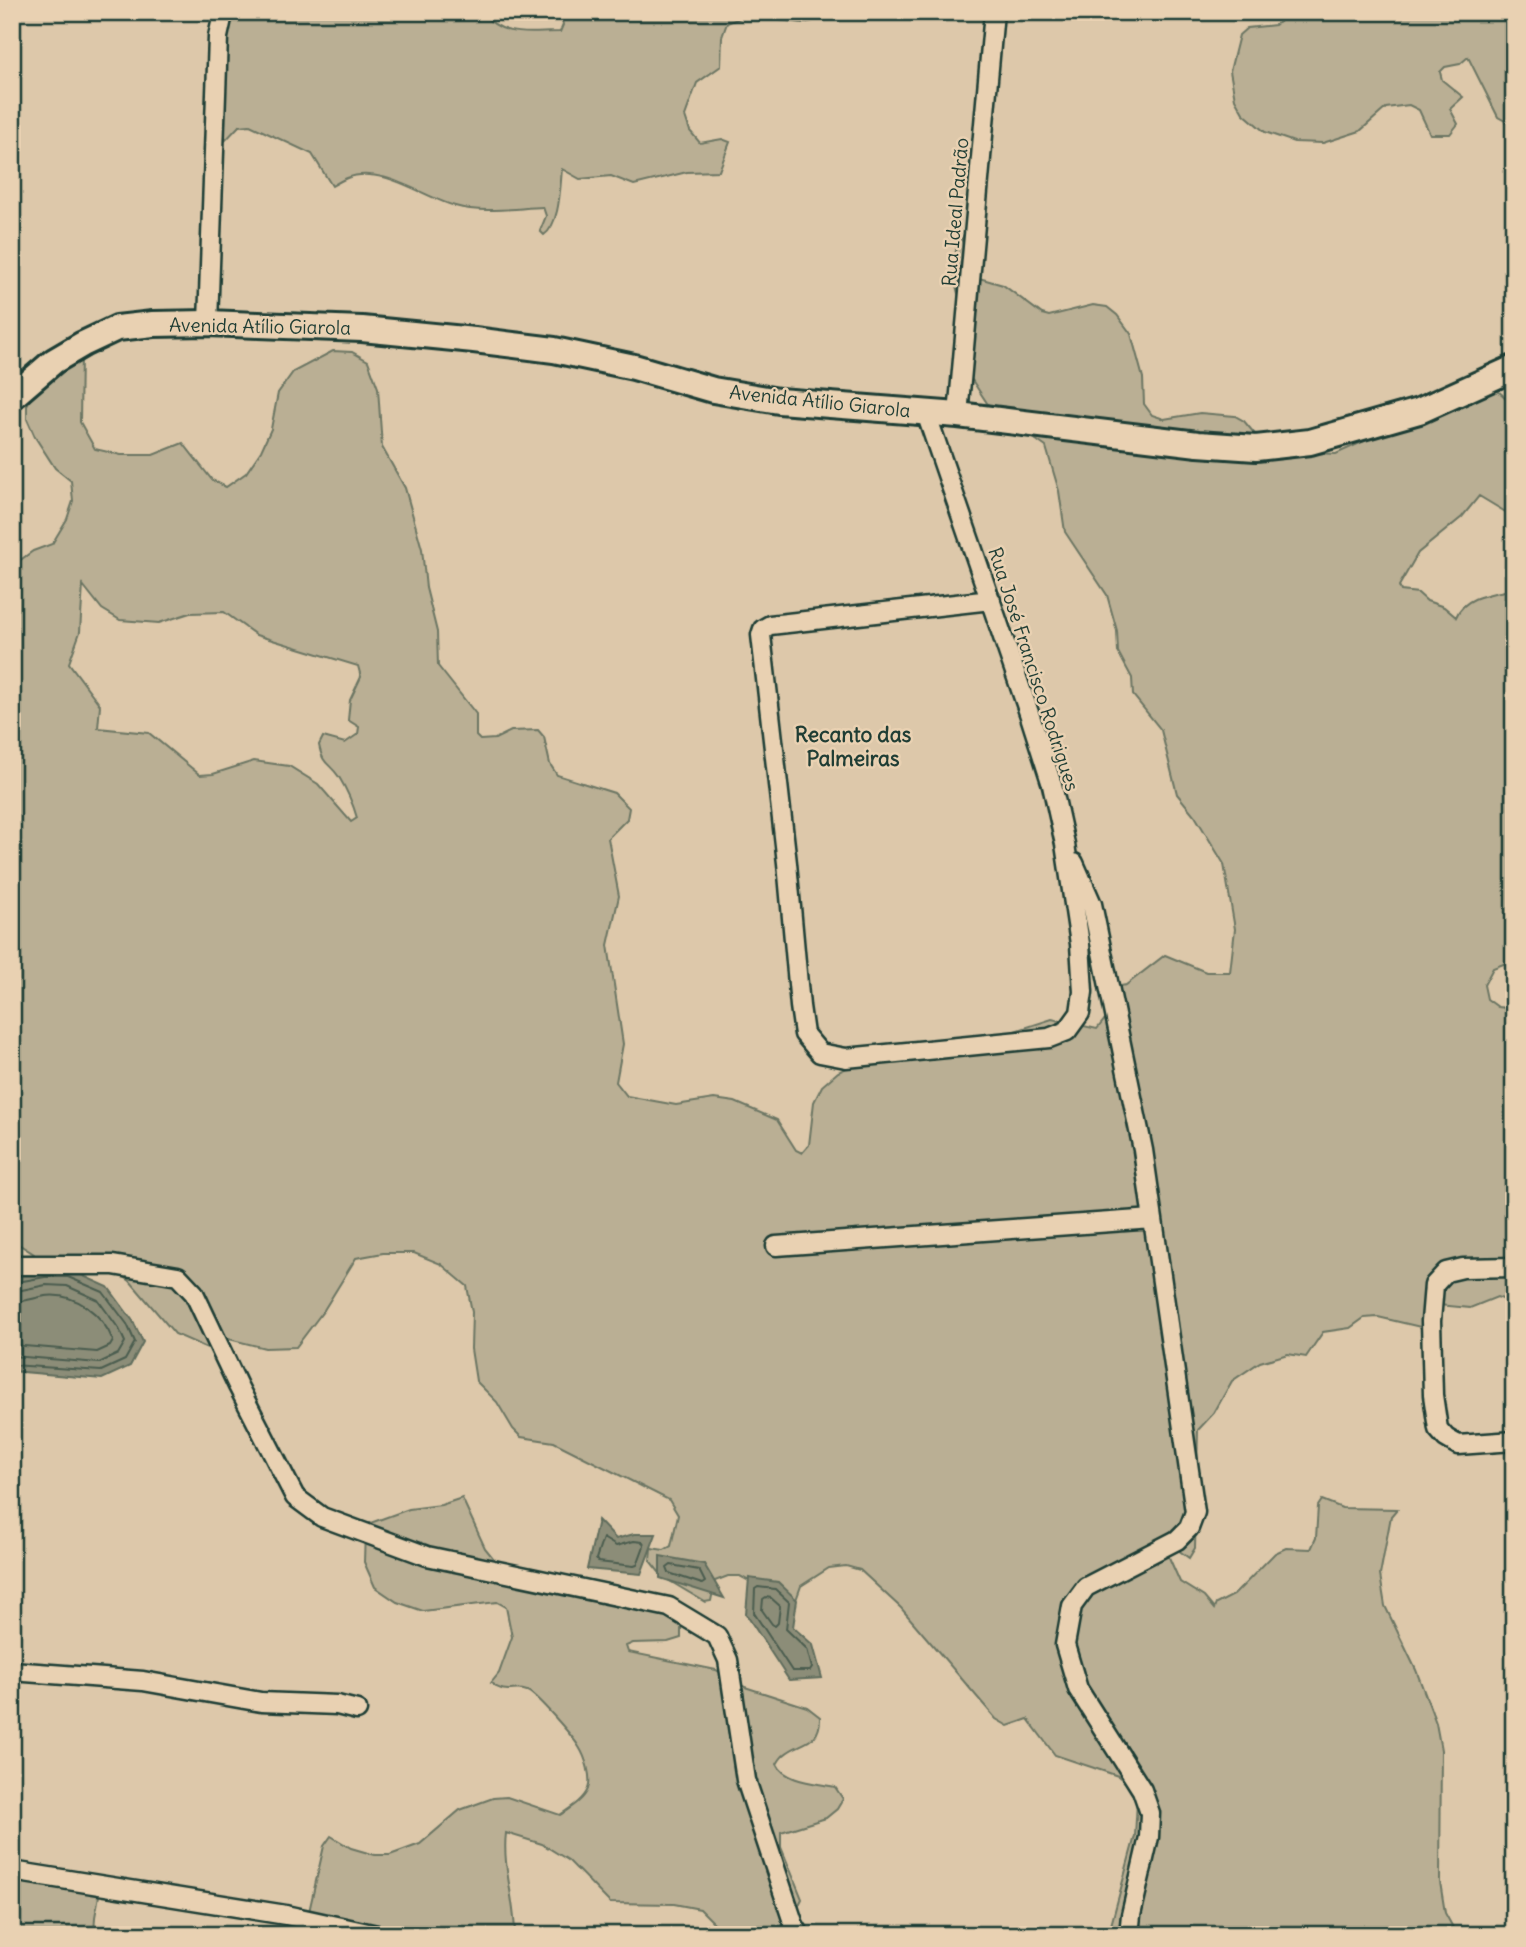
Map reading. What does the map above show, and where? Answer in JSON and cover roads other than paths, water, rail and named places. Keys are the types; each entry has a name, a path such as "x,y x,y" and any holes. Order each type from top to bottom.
{"street":[{"path":"208,323 218,37 223,14 226,12"},
{"name":"Rua Ideal Padrão","path":"958,415 994,12"},
{"name":"Avenida Atílio Giarola","path":"12,397 54,361 117,328 208,323 362,329 554,350 713,390 779,401 958,415 1198,444 1256,448 1310,442 1419,411 1514,368"},
{"name":"Rua José Francisco Rodrigues","path":"926,413 1030,713 1052,785 1065,844 1080,944 1083,992 1080,1013 1067,1031 1049,1038 846,1058 820,1053 804,1034 800,1006 788,863 761,635 763,629 770,625 990,600"},
{"path":"1065,844 1092,904 1143,1150 1195,1512 1189,1528 1177,1540 1086,1587 1072,1606 1065,1645 1078,1689 1142,1790 1150,1813 1149,1837 1131,1914 1129,1935"},
{"path":"775,1246 1153,1219"},
{"path":"12,1265 113,1265 178,1276 194,1293 295,1497 322,1517 427,1556 669,1606 717,1636 727,1660 746,1780 794,1925 800,1935"},
{"path":"1514,1267 1463,1268 1446,1272 1434,1285 1431,1321 1433,1395 1438,1429 1458,1445 1514,1441"},
{"path":"12,1671 143,1681 261,1702 337,1705 357,1710"},
{"path":"12,1871 286,1914 377,1935"}],"water":[{"path":"44,1270 70,1270 108,1287 133,1321 143,1342 130,1366 102,1379 12,1371 12,1276"},
{"path":"598,1520 616,1539 634,1534 656,1534 641,1574 587,1569"},
{"path":"660,1556 704,1564 724,1598 660,1578"},
{"path":"749,1578 778,1582 797,1600 793,1627 813,1645 822,1678 789,1680 746,1614"}],"district":[{"name":"Recanto das Palmeiras","path":"853,746"}]}
